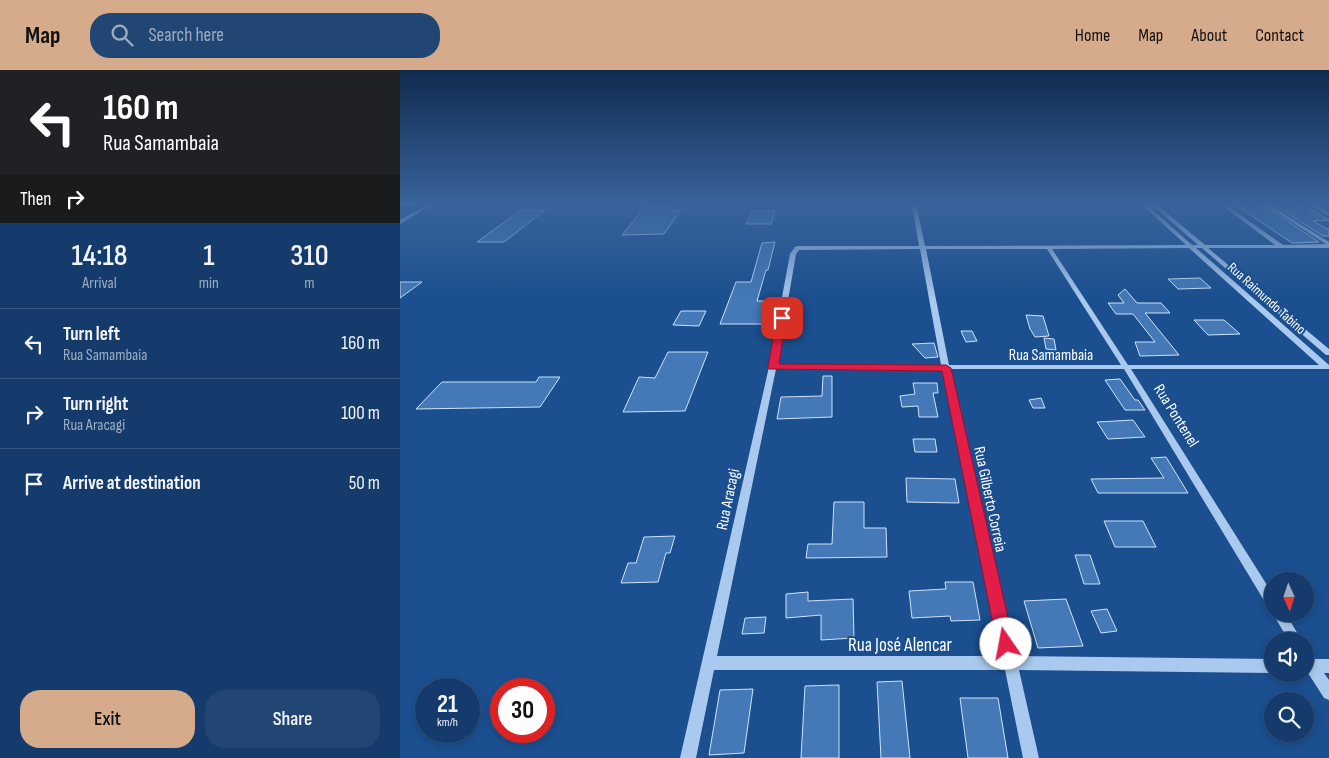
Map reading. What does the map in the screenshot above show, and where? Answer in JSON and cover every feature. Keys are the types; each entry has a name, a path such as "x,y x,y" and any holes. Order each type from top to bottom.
{"street":[{"name":"Rua Gilberto Correia","path":"920,236 946,368 1031,758"},
{"name":"Rua Raimundo Tabino","path":"1178,236 1328,368"},
{"name":"Rua Raimundo Tabino","path":"1189,236 1329,353"},
{"path":"1268,236 1282,246"},
{"path":"1315,236 1329,245"},
{"path":"922,247 1203,248 1329,245"},
{"name":"Rua Aracagi","path":"688,758 773,367 794,254 797,248 922,247"},
{"name":"Rua Pontenel","path":"1049,248 1126,367 1264,590"},
{"name":"Rua Samambaia","path":"773,367 1328,368"},
{"name":"Rua José Alencar","path":"708,663 1010,663 1264,666"},
{"path":"1314,663 1329,666"},
{"path":"1314,672 1329,693"}],"building":[{"path":"485,236 512,236 504,242 477,242"},
{"path":"1282,236 1310,236 1319,242 1292,243"},
{"path":"775,242 757,301 771,301 765,324 720,324 736,282 751,282 762,243"},
{"path":"1200,278 1211,288 1178,289 1168,279"},
{"path":"400,282 422,282 400,298"},
{"path":"1125,289 1137,303 1161,303 1170,313 1145,313 1179,355 1140,356 1135,342 1155,342 1133,314 1116,314 1108,303 1124,303 1118,295"},
{"path":"681,311 706,311 699,326 673,325"},
{"path":"1026,315 1043,316 1049,336 1035,337 1030,329"},
{"path":"1194,320 1224,320 1240,334 1208,335"},
{"path":"961,331 972,331 977,341 966,342"},
{"path":"1044,338 1054,339 1056,350 1046,349"},
{"path":"934,343 938,357 925,358 912,344"},
{"path":"668,352 708,352 685,411 623,412 639,377 655,378"},
{"path":"823,376 832,376 832,417 777,419 781,397 822,396"},
{"path":"539,377 560,377 540,407 416,409 442,382 536,382"},
{"path":"1120,379 1135,400 1138,400 1145,410 1125,410 1105,380"},
{"path":"913,383 937,383 938,393 933,393 938,417 919,417 918,406 902,407 900,396 915,394"},
{"path":"1041,398 1045,408 1033,408 1029,400"},
{"path":"1133,420 1145,437 1108,439 1097,422"},
{"path":"913,439 935,439 937,452 915,452"},
{"path":"1166,457 1188,493 1098,493 1091,479 1164,478 1151,458"},
{"path":"906,478 955,479 959,503 907,502"},
{"path":"834,502 864,502 864,528 886,528 887,557 806,558 808,544 832,544"},
{"path":"1104,521 1143,521 1156,547 1115,547"},
{"path":"675,536 670,553 666,553 658,582 621,583 628,563 636,563 644,537"},
{"path":"1075,555 1090,555 1100,584 1084,584"},
{"path":"945,582 973,582 980,620 951,621 950,616 912,618 909,591 946,589"},
{"path":"808,592 808,601 853,599 854,638 821,640 821,615 786,618 786,594"},
{"path":"1066,599 1083,646 1038,648 1024,601"},
{"path":"1107,609 1117,631 1101,633 1091,611"},
{"path":"766,617 764,633 742,634 745,618"},
{"path":"902,681 910,758 881,758 877,682"},
{"path":"839,685 839,758 801,758 805,686"},
{"path":"753,689 744,753 709,755 720,690"},
{"path":"960,698 998,698 1008,758 968,758"}],"route":[{"path":"782,318 773,367 946,368 1006,644"}]}
